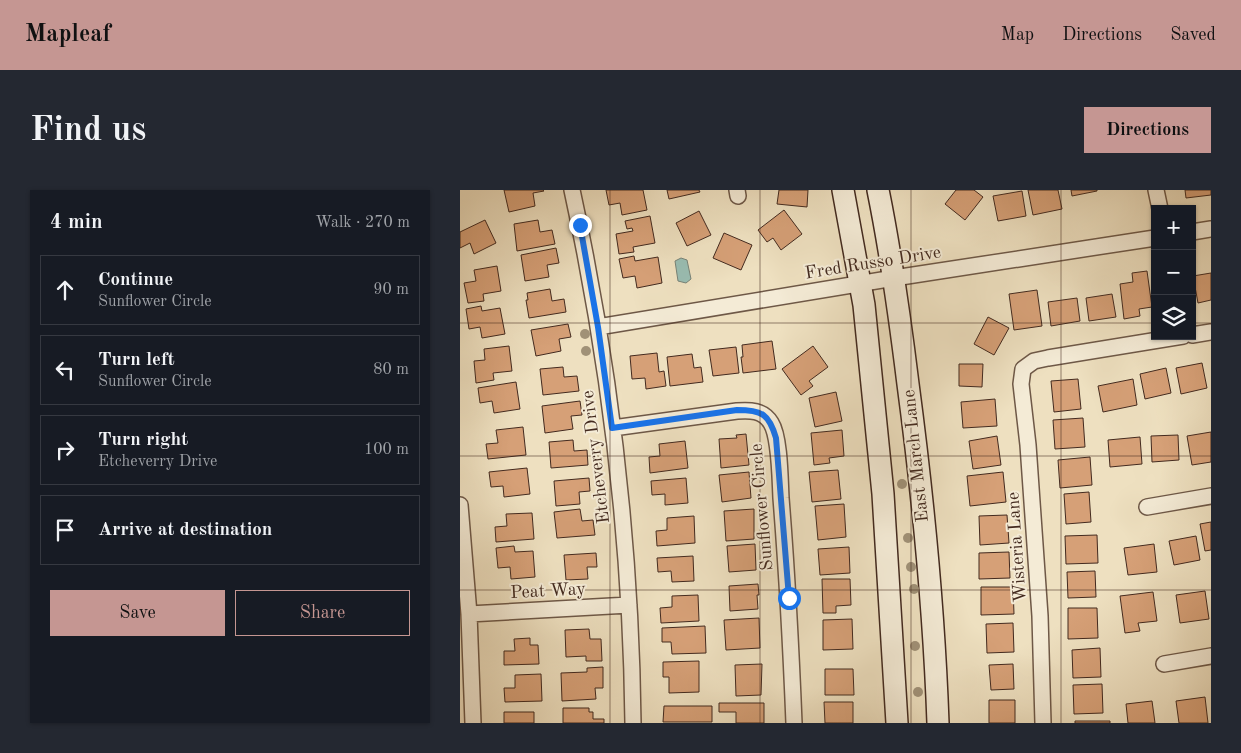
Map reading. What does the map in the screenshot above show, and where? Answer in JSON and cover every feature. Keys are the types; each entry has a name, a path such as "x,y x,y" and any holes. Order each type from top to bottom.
{"main road":[{"name":"East March Lane","path":"844,190 861,284 883,494 897,723"},
{"name":"East March Lane","path":"878,190 894,278 916,443 936,665 938,723"}],"street":[{"name":"Etcheverry Drive","path":"572,190 598,327 612,428 629,605 633,723"},
{"path":"1156,190 1159,205"},
{"path":"1196,231 1211,229"},
{"name":"Fred Russo Drive","path":"598,327 894,278 1151,239"},
{"path":"1196,334 1211,332"},
{"name":"Wisteria Lane","path":"1043,723 1040,616 1028,445 1021,384 1024,369 1034,361 1158,340"},
{"name":"Sunflower Circle","path":"612,428 737,410 750,410 763,414 771,423 776,438 781,487 789,598 794,723"},
{"path":"1147,507 1211,496"},
{"path":"460,505 469,614 473,723"},
{"name":"Peat Way","path":"469,614 629,605"},
{"path":"1164,664 1211,656"}],"water":[{"path":"681,258 687,260 691,279 686,283 678,281 675,261"}],"building":[{"path":"504,190 544,191 533,193 535,206 509,212"},
{"path":"606,190 643,190 647,210 622,215 620,203 609,205"},
{"path":"667,190 699,190 700,192 669,199"},
{"path":"779,190 808,190 807,207 777,204"},
{"path":"956,190 974,190 983,197 965,220 945,204"},
{"path":"1028,190 1058,190 1062,209 1033,215"},
{"path":"1071,190 1097,190 1097,191 1072,196"},
{"path":"1185,190 1211,190 1211,195 1186,198"},
{"path":"1022,191 1026,216 998,221 993,196"},
{"path":"784,210 802,234 781,250 773,238 767,242 758,230"},
{"path":"699,211 711,235 687,246 676,223"},
{"path":"650,216 655,243 633,247 634,252 619,254 616,234 633,231 632,228 627,229 625,221"},
{"path":"485,220 496,243 474,254 470,243 460,248 460,232"},
{"path":"538,220 540,232 552,230 555,244 517,251 514,224"},
{"path":"724,233 752,245 741,270 713,258"},
{"path":"556,248 559,263 547,265 549,277 525,281 521,255"},
{"path":"634,256 635,261 658,257 662,283 637,288 635,276 623,278 619,259"},
{"path":"497,266 501,291 483,294 484,301 468,303 464,283 476,281 474,270"},
{"path":"1147,271 1151,307 1139,309 1140,316 1124,319 1120,284 1133,282 1132,273"},
{"path":"1211,273 1211,300 1198,303 1196,276"},
{"path":"550,289 552,301 564,299 566,312 529,318 526,300 528,300 527,293"},
{"path":"1037,290 1042,326 1014,330 1009,294"},
{"path":"1112,294 1116,317 1089,321 1086,298"},
{"path":"1077,298 1080,321 1051,326 1048,302"},
{"path":"481,306 482,311 500,308 505,334 482,338 480,327 469,329 466,309"},
{"path":"988,317 1009,328 994,355 974,344"},
{"path":"568,324 571,337 559,339 561,351 536,356 531,330"},
{"path":"772,341 776,369 743,373 742,345"},
{"path":"509,346 512,371 493,373 494,380 476,383 474,361 485,360 484,349"},
{"path":"813,346 828,367 809,381 813,386 801,395 782,369"},
{"path":"736,347 739,373 713,376 709,350"},
{"path":"657,353 659,372 664,371 666,386 646,389 645,378 632,379 630,356"},
{"path":"692,354 694,368 701,367 703,382 670,386 667,357"},
{"path":"1202,363 1207,388 1181,394 1176,368"},
{"path":"959,364 983,364 982,387 959,386"},
{"path":"563,367 564,377 577,376 579,391 543,395 540,369"},
{"path":"1166,368 1171,393 1145,399 1140,374"},
{"path":"1078,379 1081,409 1054,412 1051,381"},
{"path":"1133,379 1137,405 1103,412 1098,386"},
{"path":"516,382 520,409 494,413 492,401 480,403 478,388"},
{"path":"836,392 842,421 815,427 809,398"},
{"path":"995,399 997,426 963,428 961,402"},
{"path":"580,401 582,415 571,416 573,429 545,433 542,406"},
{"path":"1083,418 1085,447 1055,449 1053,420"},
{"path":"523,427 526,455 488,459 486,444 498,443 496,430"},
{"path":"842,430 844,456 829,458 830,463 814,465 811,433"},
{"path":"1211,432 1211,462 1192,465 1187,436"},
{"path":"746,434 749,465 721,468 719,439 737,438 736,435"},
{"path":"1178,435 1179,460 1152,462 1151,436"},
{"path":"997,436 1001,465 973,469 969,441"},
{"path":"1140,437 1142,464 1110,467 1108,440"},
{"path":"573,440 574,451 587,450 588,465 551,468 549,442"},
{"path":"685,441 688,468 650,473 649,457 660,456 659,444"},
{"path":"1090,457 1092,485 1060,488 1058,460"},
{"path":"527,468 530,494 504,497 503,486 491,487 489,472"},
{"path":"838,470 841,499 812,502 809,472"},
{"path":"749,472 751,498 722,502 719,475"},
{"path":"1003,472 1006,502 970,506 967,476"},
{"path":"589,478 590,491 579,492 580,504 556,506 554,481"},
{"path":"686,478 688,503 665,505 665,494 652,495 651,481"},
{"path":"1089,492 1091,522 1066,524 1064,494"},
{"path":"844,504 846,537 818,540 815,506"},
{"path":"580,509 582,521 593,520 595,535 557,538 554,512"},
{"path":"754,509 754,539 726,541 724,511"},
{"path":"532,513 534,539 496,542 495,527 507,526 506,514"},
{"path":"1007,515 1009,543 980,545 979,516"},
{"path":"694,516 695,543 657,546 656,531 667,530 667,518"},
{"path":"1211,522 1211,550 1205,551 1200,524"},
{"path":"1097,535 1098,563 1066,564 1065,536"},
{"path":"1196,536 1200,560 1174,565 1169,541"},
{"path":"755,544 756,570 729,572 727,546"},
{"path":"1154,544 1157,572 1128,575 1124,548"},
{"path":"514,546 515,552 533,551 535,577 511,579 510,567 498,568 496,548"},
{"path":"849,547 850,573 820,575 818,549"},
{"path":"1009,552 1010,578 979,579 979,553"},
{"path":"596,553 597,567 587,567 588,579 566,580 564,555"},
{"path":"693,556 694,581 672,582 671,571 658,572 657,558"},
{"path":"1095,571 1096,597 1068,598 1067,572"},
{"path":"822,579 850,579 851,605 836,606 836,613 823,613"},
{"path":"758,584 758,609 730,611 729,586"},
{"path":"981,587 1013,587 1014,614 981,615"},
{"path":"1205,591 1209,619 1180,623 1176,595"},
{"path":"1153,592 1157,621 1138,623 1140,631 1125,633 1120,596"},
{"path":"698,595 699,621 661,623 660,608 672,607 672,596"},
{"path":"1068,608 1097,608 1098,638 1068,639"},
{"path":"759,618 760,648 726,650 724,620"},
{"path":"852,619 853,649 823,650 823,620"},
{"path":"1013,623 1014,652 987,653 986,624"},
{"path":"705,626 706,653 672,654 671,642 662,642 662,628"},
{"path":"589,629 590,639 601,639 602,661 586,661 586,656 566,657 565,630"},
{"path":"530,638 530,645 538,645 539,664 504,665 504,651 515,651 514,639"},
{"path":"1100,648 1101,677 1073,678 1072,650"},
{"path":"699,661 699,692 669,693 669,677 663,677 663,662"},
{"path":"762,664 761,695 736,696 735,665"},
{"path":"1013,664 1014,689 991,690 989,665"},
{"path":"603,667 603,688 595,688 596,699 562,701 561,673 587,672 587,668"},
{"path":"825,669 853,669 854,695 825,695"},
{"path":"541,674 542,701 505,702 504,688 515,688 515,675"},
{"path":"1102,684 1103,713 1074,714 1073,685"},
{"path":"1205,697 1208,723 1179,723 1176,701"},
{"path":"989,700 1015,700 1015,723 989,723"},
{"path":"1152,701 1155,723 1128,723 1126,704"},
{"path":"824,702 853,702 853,723 825,723"},
{"path":"719,703 764,703 764,723 736,723 736,712 719,712"},
{"path":"664,706 712,706 712,722 663,722"},
{"path":"563,708 589,708 589,712 593,712 593,719 604,719 604,723 563,723"},
{"path":"504,712 534,712 534,723 504,723"},
{"path":"1075,721 1110,721 1110,723 1075,723"}],"route":[{"path":"580,225 598,327 612,428 737,410 750,410 763,414 771,423 776,438 789,598"}]}
